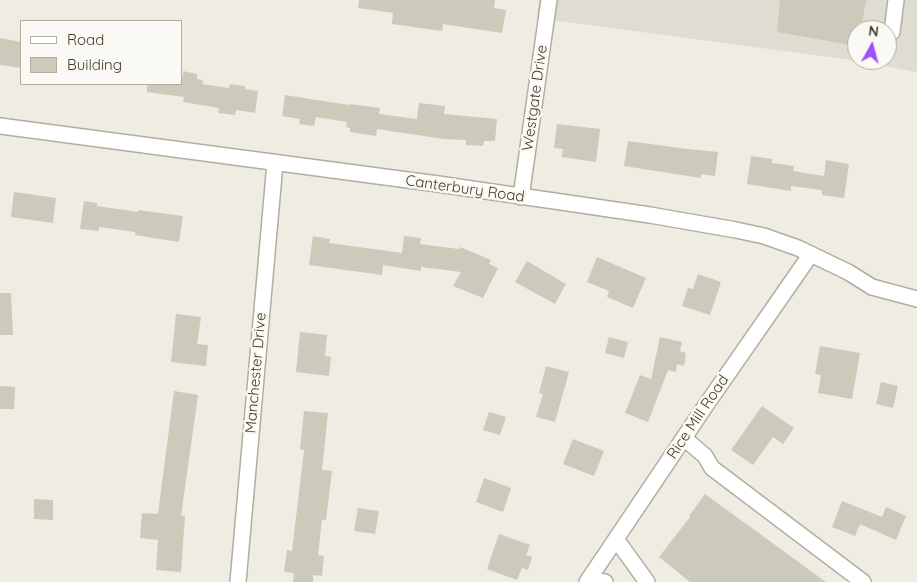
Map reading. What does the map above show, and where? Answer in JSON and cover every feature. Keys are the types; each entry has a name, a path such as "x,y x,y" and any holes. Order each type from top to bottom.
{"street":[{"name":"Westgate Drive","path":"521,197 549,0"},
{"path":"894,20 896,0"},
{"name":"Canterbury Road","path":"0,126 650,215 736,230 764,236 811,254 848,272 872,287 917,299"},
{"name":"Manchester Drive","path":"238,582 275,163"},
{"name":"Rice Mill Road","path":"588,581 811,254"},
{"path":"684,438 705,456 712,468 863,582"},
{"path":"616,539 647,582"},
{"path":"588,581 605,582"}],"shaded area":[{"path":"539,0 917,0 917,72 897,68 897,20 847,20 847,59 537,18"}],"building":[{"path":"359,0 495,0 494,8 506,10 502,33 443,24 442,31 392,24 393,13 358,8"},
{"path":"780,0 866,0 863,20 847,20 847,44 777,32"},
{"path":"0,38 20,42 20,68 0,65"},
{"path":"183,71 197,74 197,79 203,80 202,84 229,88 230,84 245,86 245,89 258,91 255,113 236,110 235,115 218,113 219,108 183,102 184,97 147,92 147,85 182,85"},
{"path":"285,95 380,108 379,114 417,119 419,103 445,106 444,114 497,119 495,141 484,141 483,146 466,145 466,140 444,139 377,129 376,136 350,132 350,128 346,127 347,122 316,117 314,126 299,124 300,119 282,116"},
{"path":"557,124 600,129 596,162 562,157 563,149 554,148"},
{"path":"628,141 718,152 715,176 701,174 701,178 624,166"},
{"path":"751,156 772,159 772,163 794,166 793,171 824,176 826,160 849,164 844,198 822,195 822,190 791,186 791,191 747,184"},
{"path":"14,192 56,198 53,223 11,217"},
{"path":"84,201 97,203 97,206 183,216 179,242 135,235 135,232 99,227 99,231 80,229"},
{"path":"313,236 330,239 329,243 402,253 404,236 421,238 420,244 459,249 460,247 491,260 489,264 498,268 483,298 453,286 461,272 421,267 421,271 383,265 382,275 309,265"},
{"path":"597,257 646,278 633,308 607,297 609,291 587,282"},
{"path":"527,261 566,284 555,304 515,282"},
{"path":"698,274 721,282 710,315 682,306 688,288 693,289"},
{"path":"0,293 11,293 13,335 0,335"},
{"path":"176,314 201,317 197,344 208,345 206,366 171,362"},
{"path":"300,332 327,335 325,356 331,357 329,376 296,372"},
{"path":"609,337 628,342 624,358 605,353"},
{"path":"660,337 682,342 680,351 686,353 684,366 677,364 676,372 668,370 648,422 625,413 640,375 651,379"},
{"path":"820,346 860,353 852,399 818,393 821,375 815,374"},
{"path":"546,366 569,372 555,422 536,417 543,394 539,393"},
{"path":"881,382 898,386 893,408 876,404"},
{"path":"0,386 15,387 14,409 0,409"},
{"path":"174,391 198,395 181,516 185,516 181,572 156,570 158,540 140,538 142,513 158,514"},
{"path":"762,406 794,428 783,444 773,437 753,465 731,450"},
{"path":"304,411 328,413 322,470 332,471 326,520 322,520 318,555 324,556 322,576 313,575 313,582 293,582 294,573 284,572 287,550 292,551 304,450 300,449"},
{"path":"489,412 506,417 500,435 483,430"},
{"path":"573,439 604,451 594,476 563,464"},
{"path":"484,478 511,488 503,512 476,502"},
{"path":"705,494 826,582 690,582 659,557"},
{"path":"34,499 53,500 53,520 34,519"},
{"path":"842,501 882,517 886,507 906,516 896,540 860,524 855,536 832,527"},
{"path":"358,508 379,511 375,534 354,531"},
{"path":"499,534 530,545 526,555 532,557 528,570 522,568 517,580 487,569"}]}
